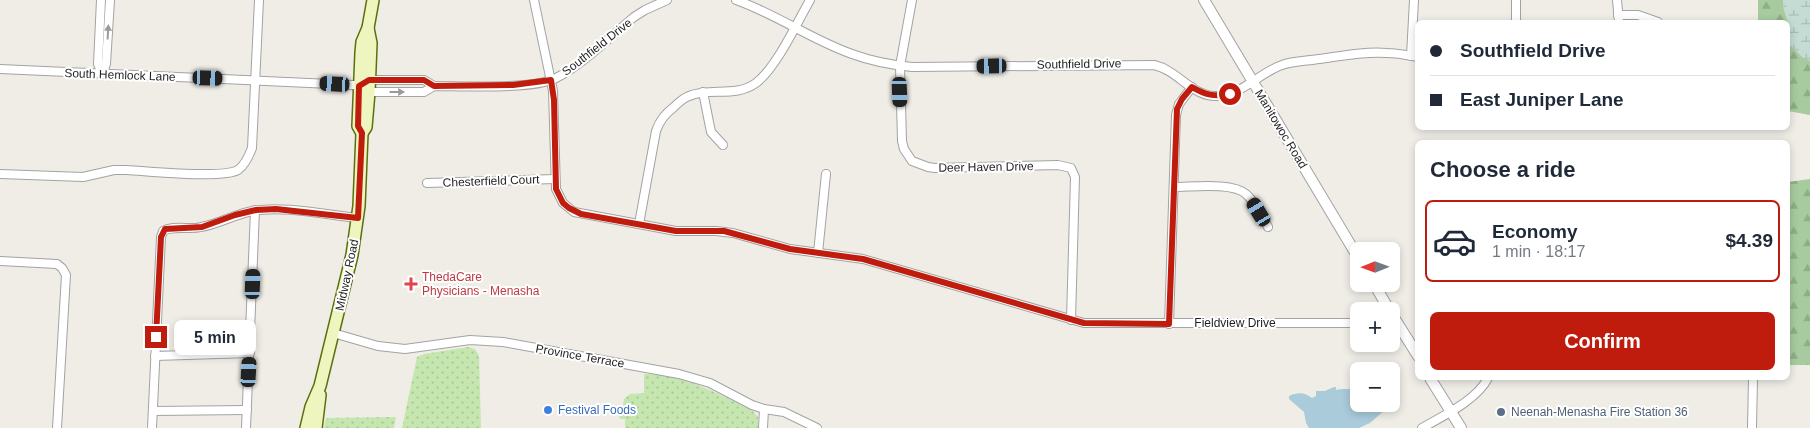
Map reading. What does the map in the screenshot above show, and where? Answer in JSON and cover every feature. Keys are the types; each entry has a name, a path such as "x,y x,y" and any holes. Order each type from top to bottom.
{"main road":[{"name":"Midway Road","path":"316,428 320,386 349,274 358,218 362,133 366,127 362,42 368,28 373,0"},
{"name":"Midway Road","path":"364,89 369,80 371,43 368,28"},
{"name":"Midway Road","path":"306,428 312,405 320,386"}],"street":[{"path":"101,0 98,64 102,74"},
{"path":"102,74 106,64 110,0"},
{"path":"0,174 83,177 114,170 126,170 217,175 237,170 244,164 252,148 259,0"},
{"name":"Fieldview Drive","path":"534,0 554,100 555,179 558,197 574,212 676,231 724,231 777,247 863,259 1071,320 1093,324 1350,323"},
{"name":"Southfield Drive","path":"364,89 424,92 434,86 513,85 551,80 568,71 634,17 667,0"},
{"name":"Southfield Drive","path":"736,0 852,54 880,62 900,66 1154,65 1169,70 1200,92 1215,96 1230,94 1282,65 1295,62 1386,52 1414,56"},
{"path":"639,224 658,124 664,114 686,97 703,92 732,92 754,84 769,70 810,0"},
{"name":"Deer Haven Drive","path":"912,0 900,66 902,141 904,149 912,161 935,168 1063,165 1073,170 1075,177 1071,320"},
{"name":"Manitowoc Road","path":"1204,0 1350,243"},
{"path":"1414,0 1414,56"},
{"path":"1515,0 1516,20"},
{"path":"1617,0 1618,19 1638,15 1652,20"},
{"name":"South Hemlock Lane","path":"0,69 255,80 364,89"},
{"name":"Southfield Drive","path":"369,80 424,80 434,86"},
{"path":"1169,324 1177,109 1182,99 1192,87"},
{"path":"703,92 711,132 722,145"},
{"path":"818,253 826,174"},
{"name":"Chesterfield Court","path":"427,182 555,179"},
{"path":"1174,186 1238,189 1253,202 1268,227"},
{"path":"152,428 161,237 163,231 168,228 202,227 235,215 256,210 276,209 358,218"},
{"path":"246,428 256,210"},
{"path":"0,261 57,264 62,268 66,276 58,428"},
{"path":"1400,329 1415,352"},
{"name":"Province Terrace","path":"333,333 391,348 414,348 470,340 490,341 614,361 690,376 710,383 744,402 764,409 784,412 817,428"},
{"path":"156,356 250,354"},
{"path":"1431,380 1461,428"},
{"path":"1422,428 1472,397 1487,380"},
{"path":"1752,428 1753,380"},
{"path":"764,409 764,428"},
{"path":"153,411 247,410"}],"green space":[{"path":"1758,0 1810,0 1810,115 1790,111 1790,20 1758,20"},
{"path":"1783,0 1810,0 1810,61 1803,58 1790,45 1790,20 1787,20"},
{"path":"1810,179 1810,365 1790,365 1790,182"},
{"path":"468,347 475,349 479,356 481,428 402,428 417,357 424,354"},
{"path":"645,374 674,377 701,386 727,398 753,411 758,417 758,428 625,428 625,419 620,419 619,416 624,399 630,394 644,393"},
{"path":"396,417 394,428 324,428 326,418"}],"water":[{"path":"1334,387 1336,387 1336,390 1350,389 1350,412 1383,412 1370,423 1359,428 1309,428 1304,412 1289,399 1289,396 1301,393 1312,398 1316,396 1316,391 1325,391"}],"place":[{"name":"ThedaCare Physicians - Menasha","path":"411,284"},
{"name":"Festival Foods","path":"548,410"},
{"name":"Neenah-Menasha Fire Station 36","path":"1501,412"}],"route":[{"path":"156,337 161,237 165,229 202,227 244,212 256,210 276,209 358,218 362,133 358,126 359,86 369,80 424,80 434,86 513,85 551,80 554,100 556,189 558,197 574,212 676,231 724,231 777,247 850,256 1054,316 1084,323 1169,324 1177,109 1182,99 1192,87 1207,95 1223,96 1230,94"}]}
